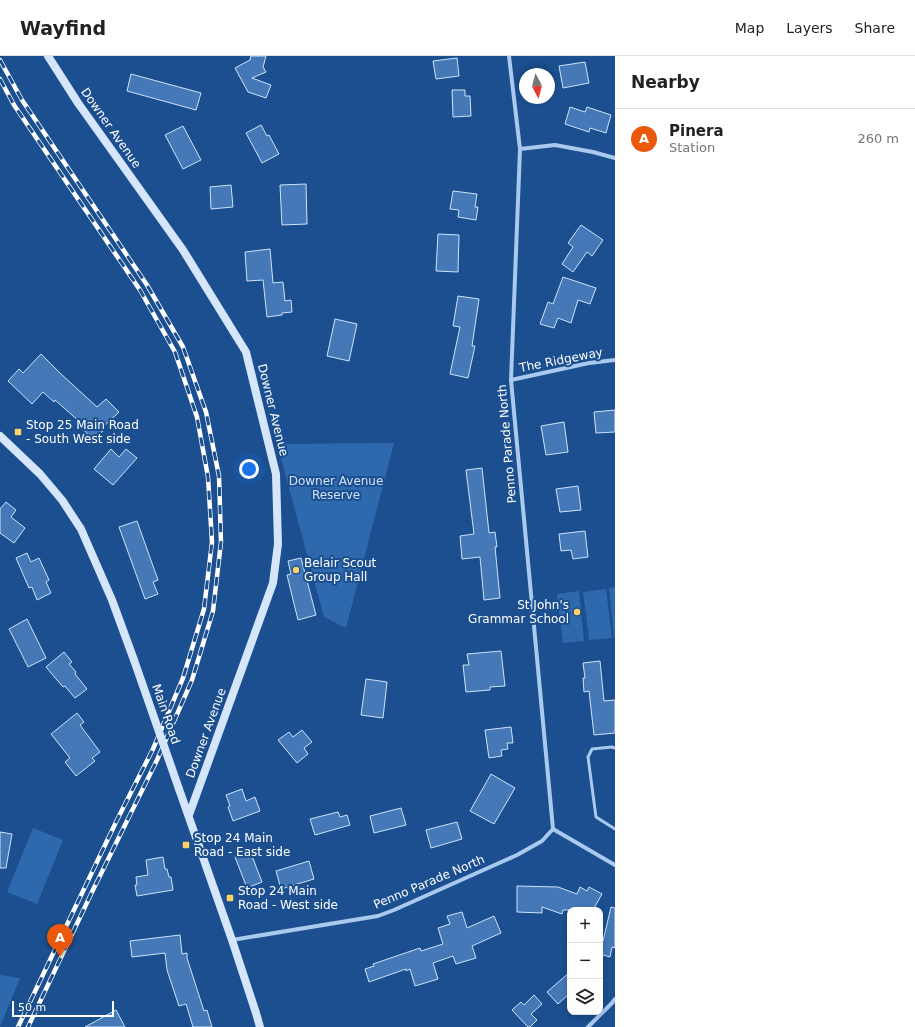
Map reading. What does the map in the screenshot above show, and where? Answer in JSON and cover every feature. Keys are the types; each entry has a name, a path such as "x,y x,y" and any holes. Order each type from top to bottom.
{"street":[{"name":"Downer Avenue","path":"48,56 78,103 183,250 246,352 276,474 278,544 273,583 189,815"},
{"name":"Penno Parade North","path":"232,940 378,916 517,855 542,841 553,829 511,380 520,149 509,56"},
{"path":"520,149 555,145 593,152 615,158"},
{"name":"The Ridgeway","path":"511,380 590,363 615,360"},
{"name":"Main Road","path":"0,436 40,474 62,500 81,529 112,600 134,660 232,940 260,1027"},
{"path":"553,829 615,865"},
{"path":"588,1027 615,999"}],"lane":[{"path":"615,748 592,749 588,757 596,817 615,829"}],"green space":[{"name":"Downer Avenue Reserve","path":"394,443 346,628 324,617 277,444"},
{"path":"615,587 615,637 614,637 609,588"},
{"path":"606,589 612,638 589,640 583,592"},
{"path":"579,591 584,641 563,643 557,594"},
{"path":"33,828 63,840 37,904 7,892"},
{"path":"0,975 20,978 0,1027"}],"building":[{"path":"251,56 266,56 263,67 266,72 252,78 271,85 266,98 248,92 235,68 250,60"},
{"path":"457,58 459,76 436,79 433,61"},
{"path":"585,62 589,83 563,88 559,66"},
{"path":"131,74 201,93 196,110 127,91"},
{"path":"452,90 465,90 465,96 470,96 471,116 453,117"},
{"path":"570,107 585,112 587,107 611,115 606,133 590,128 589,132 565,124"},
{"path":"261,125 267,136 269,135 279,154 262,163 246,133"},
{"path":"183,126 201,160 183,169 165,135"},
{"path":"306,184 307,224 282,225 280,185"},
{"path":"231,185 233,207 211,209 210,187"},
{"path":"453,191 477,194 475,207 478,207 476,220 458,217 459,210 450,209"},
{"path":"581,225 603,240 592,256 587,252 573,272 562,264 573,247 568,243"},
{"path":"438,234 459,235 458,272 436,271"},
{"path":"270,249 273,283 283,282 285,301 291,300 292,312 267,317 263,280 247,281 245,252"},
{"path":"563,277 596,288 590,304 578,300 571,323 558,318 554,328 540,324 548,302 553,304"},
{"path":"458,296 479,299 472,346 475,346 468,378 450,374 460,327 453,326"},
{"path":"335,319 357,324 349,361 327,356"},
{"path":"41,354 97,407 106,399 119,412 101,429 103,431 93,440 79,425 81,423 55,400 54,402 43,392 32,404 8,381 19,369 23,373"},
{"path":"615,410 615,432 596,433 594,412"},
{"path":"564,422 568,452 546,455 541,426"},
{"path":"111,449 119,457 126,449 137,458 113,485 94,469"},
{"path":"482,468 489,533 495,532 500,598 484,600 480,557 462,559 460,536 474,534 466,470"},
{"path":"578,486 581,510 560,512 556,489"},
{"path":"6,502 16,510 11,517 25,528 14,543 0,533 0,509"},
{"path":"137,521 158,580 153,582 158,594 145,599 119,527"},
{"path":"585,531 588,557 573,559 571,550 561,551 559,534"},
{"path":"27,553 31,562 39,558 49,580 46,582 51,593 37,600 32,587 29,588 16,558"},
{"path":"301,558 316,615 298,620 287,575 291,574 288,561"},
{"path":"27,619 46,658 28,667 9,629"},
{"path":"501,651 505,686 490,687 490,690 466,692 463,665 469,665 467,654"},
{"path":"64,652 72,662 69,664 76,672 75,674 87,689 75,698 65,686 63,687 46,667"},
{"path":"600,661 604,701 615,700 615,733 594,735 589,691 584,692 583,678 585,678 583,663"},
{"path":"366,679 387,682 383,718 361,715"},
{"path":"77,713 84,722 80,725 100,752 92,758 95,761 76,776 65,762 70,758 51,734"},
{"path":"511,727 513,743 507,743 508,749 501,750 502,756 489,758 485,730"},
{"path":"302,730 312,742 304,748 308,754 297,763 278,740 289,732 293,737"},
{"path":"491,774 515,788 494,824 470,811"},
{"path":"242,789 246,801 255,797 260,811 233,821 226,795"},
{"path":"401,808 406,825 374,833 370,816"},
{"path":"338,812 340,817 347,815 350,825 315,835 310,819"},
{"path":"457,822 462,839 431,848 426,830"},
{"path":"0,832 12,834 6,868 0,868"},
{"path":"246,853 248,858 252,856 262,882 247,888 235,857"},
{"path":"163,857 165,869 167,869 169,877 171,877 173,890 137,896 135,885 137,885 136,877 148,875 146,860"},
{"path":"309,861 314,879 281,889 276,871"},
{"path":"517,886 558,887 577,894 580,887 587,891 589,887 602,894 595,907 567,907 567,910 563,910 562,914 542,907 542,913 517,912"},
{"path":"611,907 615,908 615,948 612,947 610,957 603,955 603,941"},
{"path":"462,912 467,928 494,916 501,933 472,946 476,958 456,964 453,956 433,963 438,979 415,986 410,969 406,971 406,969 369,982 365,969 374,966 373,964 420,948 421,951 443,944 438,928 450,924 447,916"},
{"path":"180,935 182,954 187,953 187,958 204,1011 207,1010 212,1027 193,1027 186,1004 179,1006 167,970 165,953 132,957 130,941"},
{"path":"567,975 567,996 558,1004 547,992"},
{"path":"534,995 542,1004 531,1014 537,1020 530,1027 528,1027 512,1010 521,1002 524,1005"},
{"path":"116,1010 125,1027 85,1027"}],"railway":[{"path":"0,60 22,100 147,285 183,347 206,412 219,476 221,542 213,611 192,680 157,760 28,1027"},
{"path":"0,79 14,105 140,290 175,352 197,417 208,477 212,542 204,609 183,678 153,749 117,820 18,1027"}],"place":[{"name":"Stop 25 Main Road - South West side","path":"18,432"},
{"name":"Belair Scout Group Hall","path":"296,570"},
{"name":"St John's Grammar School","path":"577,612"},
{"name":"Stop 24 Main Road - East side","path":"186,845"},
{"name":"Stop 24 Main Road - West side","path":"230,898"},
{"name":"Pinera","path":"60,957"}]}
